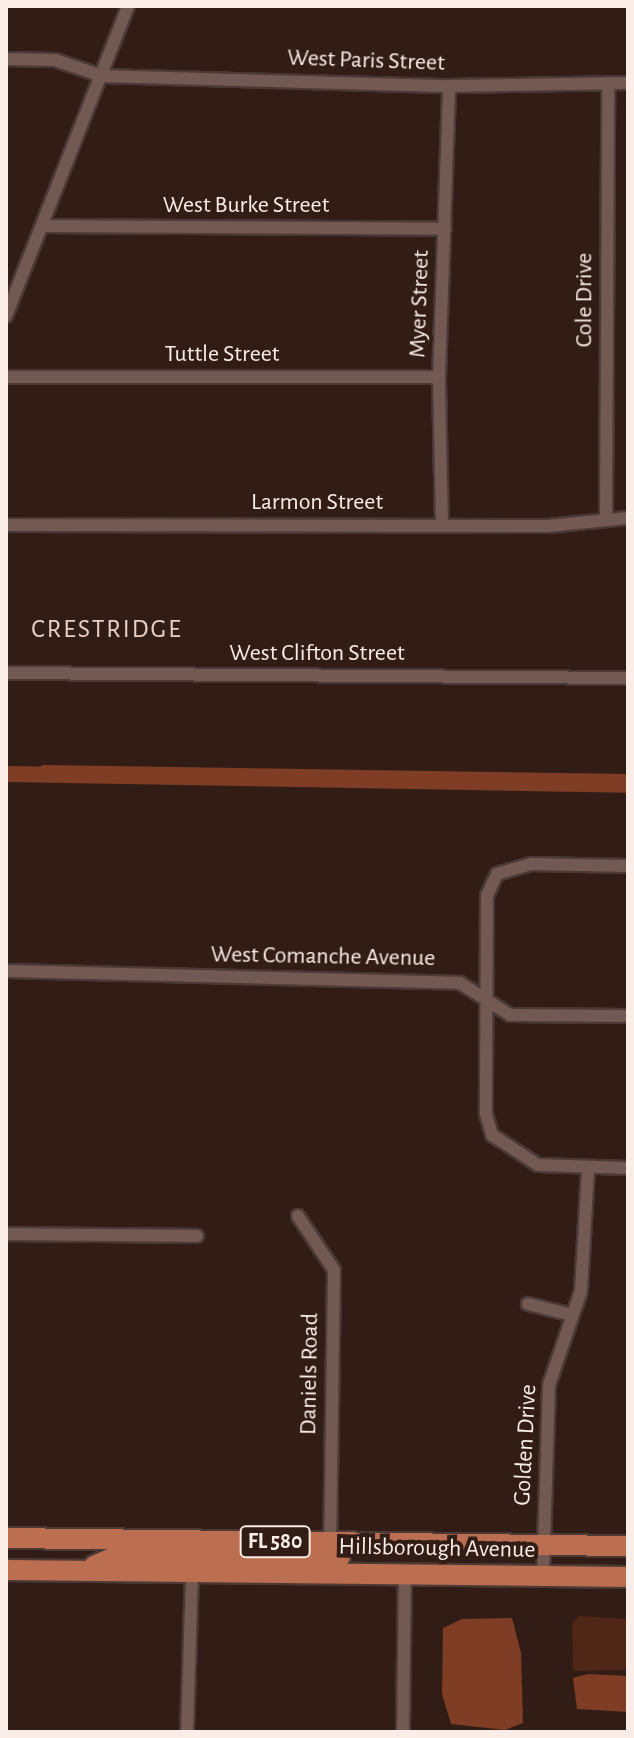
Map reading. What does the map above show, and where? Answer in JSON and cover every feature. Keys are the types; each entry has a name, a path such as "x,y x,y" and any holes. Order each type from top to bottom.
{"main road":[{"name":"Hillsborough Avenue","path":"6,1538 628,1546"},
{"path":"84,1572 110,1559 194,1558 222,1541"},
{"path":"192,1574 223,1557 352,1557 380,1544"},
{"name":"Hillsborough Avenue","path":"6,1570 628,1577"}],"street":[{"path":"6,316 46,226 128,6"},
{"name":"West Paris Street","path":"6,59 55,60 102,76 449,86 628,83"},
{"name":"Cole Drive","path":"606,518 608,83"},
{"name":"Myer Street","path":"442,525 439,377 449,86"},
{"name":"West Burke Street","path":"46,226 445,229"},
{"name":"Tuttle Street","path":"6,377 439,377"},
{"name":"Larmon Street","path":"6,525 548,526 628,518"},
{"name":"West Clifton Street","path":"6,673 628,678"},
{"path":"628,866 531,864 497,874 487,895 486,1114 492,1135 538,1165 628,1168"},
{"name":"West Comanche Avenue","path":"6,971 460,983 487,997 510,1015 628,1016"},
{"name":"Golden Drive","path":"543,1576 549,1385 581,1291 588,1168"},
{"name":"Daniels Road","path":"298,1216 334,1270 330,1543"},
{"path":"6,1234 197,1236"},
{"path":"528,1304 572,1315"},
{"path":"187,1732 192,1574"},
{"path":"403,1732 405,1574"}],"shaded area":[{"path":"6,766 628,777 628,793 6,782"},
{"path":"579,1616 628,1619 628,1670 573,1671 572,1624"},
{"path":"512,1618 521,1653 523,1723 505,1730 451,1724 442,1694 443,1628 462,1619"},
{"path":"588,1674 628,1676 628,1712 577,1709 573,1678"}],"waterway":[{"path":"43,767 628,776"}],"district":[{"name":"CRESTRIDGE","path":"107,630"}]}
